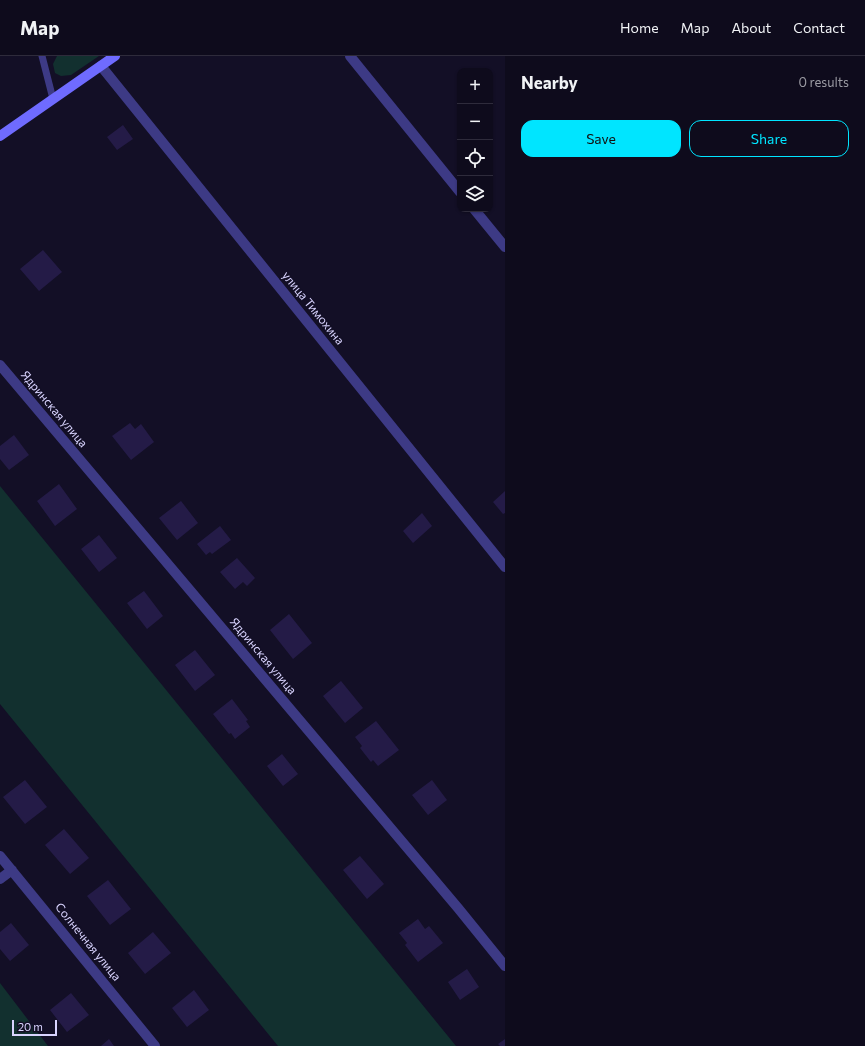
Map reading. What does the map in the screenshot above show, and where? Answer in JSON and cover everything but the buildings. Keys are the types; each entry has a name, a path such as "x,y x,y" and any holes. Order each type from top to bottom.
{"main road":[{"path":"0,136 115,56"}],"street":[{"path":"350,56 457,188"},
{"name":"улица Тимохина","path":"101,66 505,567"},
{"path":"476,212 505,247"},
{"name":"Ядринская улица","path":"0,365 458,908 505,966"},
{"name":"Солнечная улица","path":"0,856 155,1046"},
{"path":"0,879 12,870"}],"lane":[{"path":"42,56 53,99"}],"green space":[{"path":"57,56 99,56 71,75 61,76 55,73 53,64"},
{"path":"0,486 456,1046 278,1046 0,704"},
{"path":"0,983 48,1046 0,1046"}]}
